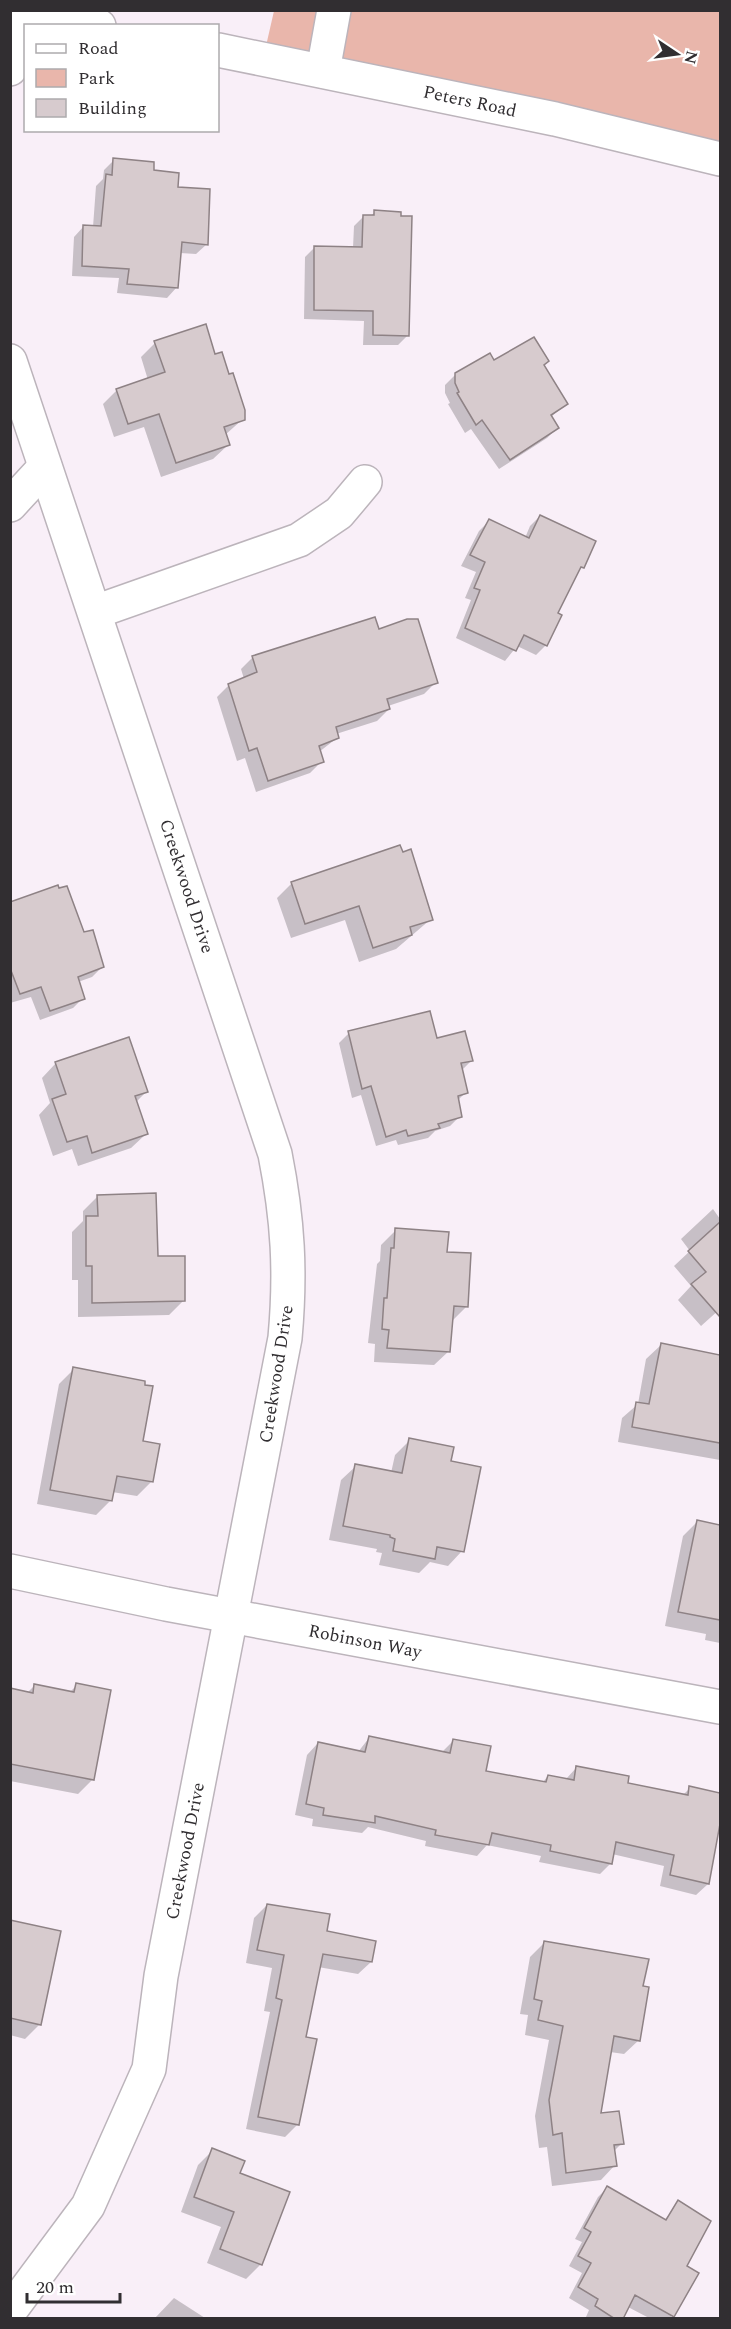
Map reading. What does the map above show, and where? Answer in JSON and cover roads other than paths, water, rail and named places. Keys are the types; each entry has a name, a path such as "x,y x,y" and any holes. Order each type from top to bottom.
{"street":[{"path":"322,71 334,10"},
{"path":"10,69 26,11 89,24"},
{"name":"Peters Road","path":"219,50 555,118 720,159"},
{"name":"Creekwood Drive","path":"10,361 268,1132 286,1210 290,1280 285,1338 161,1976 149,2069 88,2206 10,2311"},
{"path":"10,505 45,467"},
{"path":"94,612 299,540 339,513 365,482"},
{"name":"Robinson Way","path":"10,1571 230,1616 720,1707"}]}
